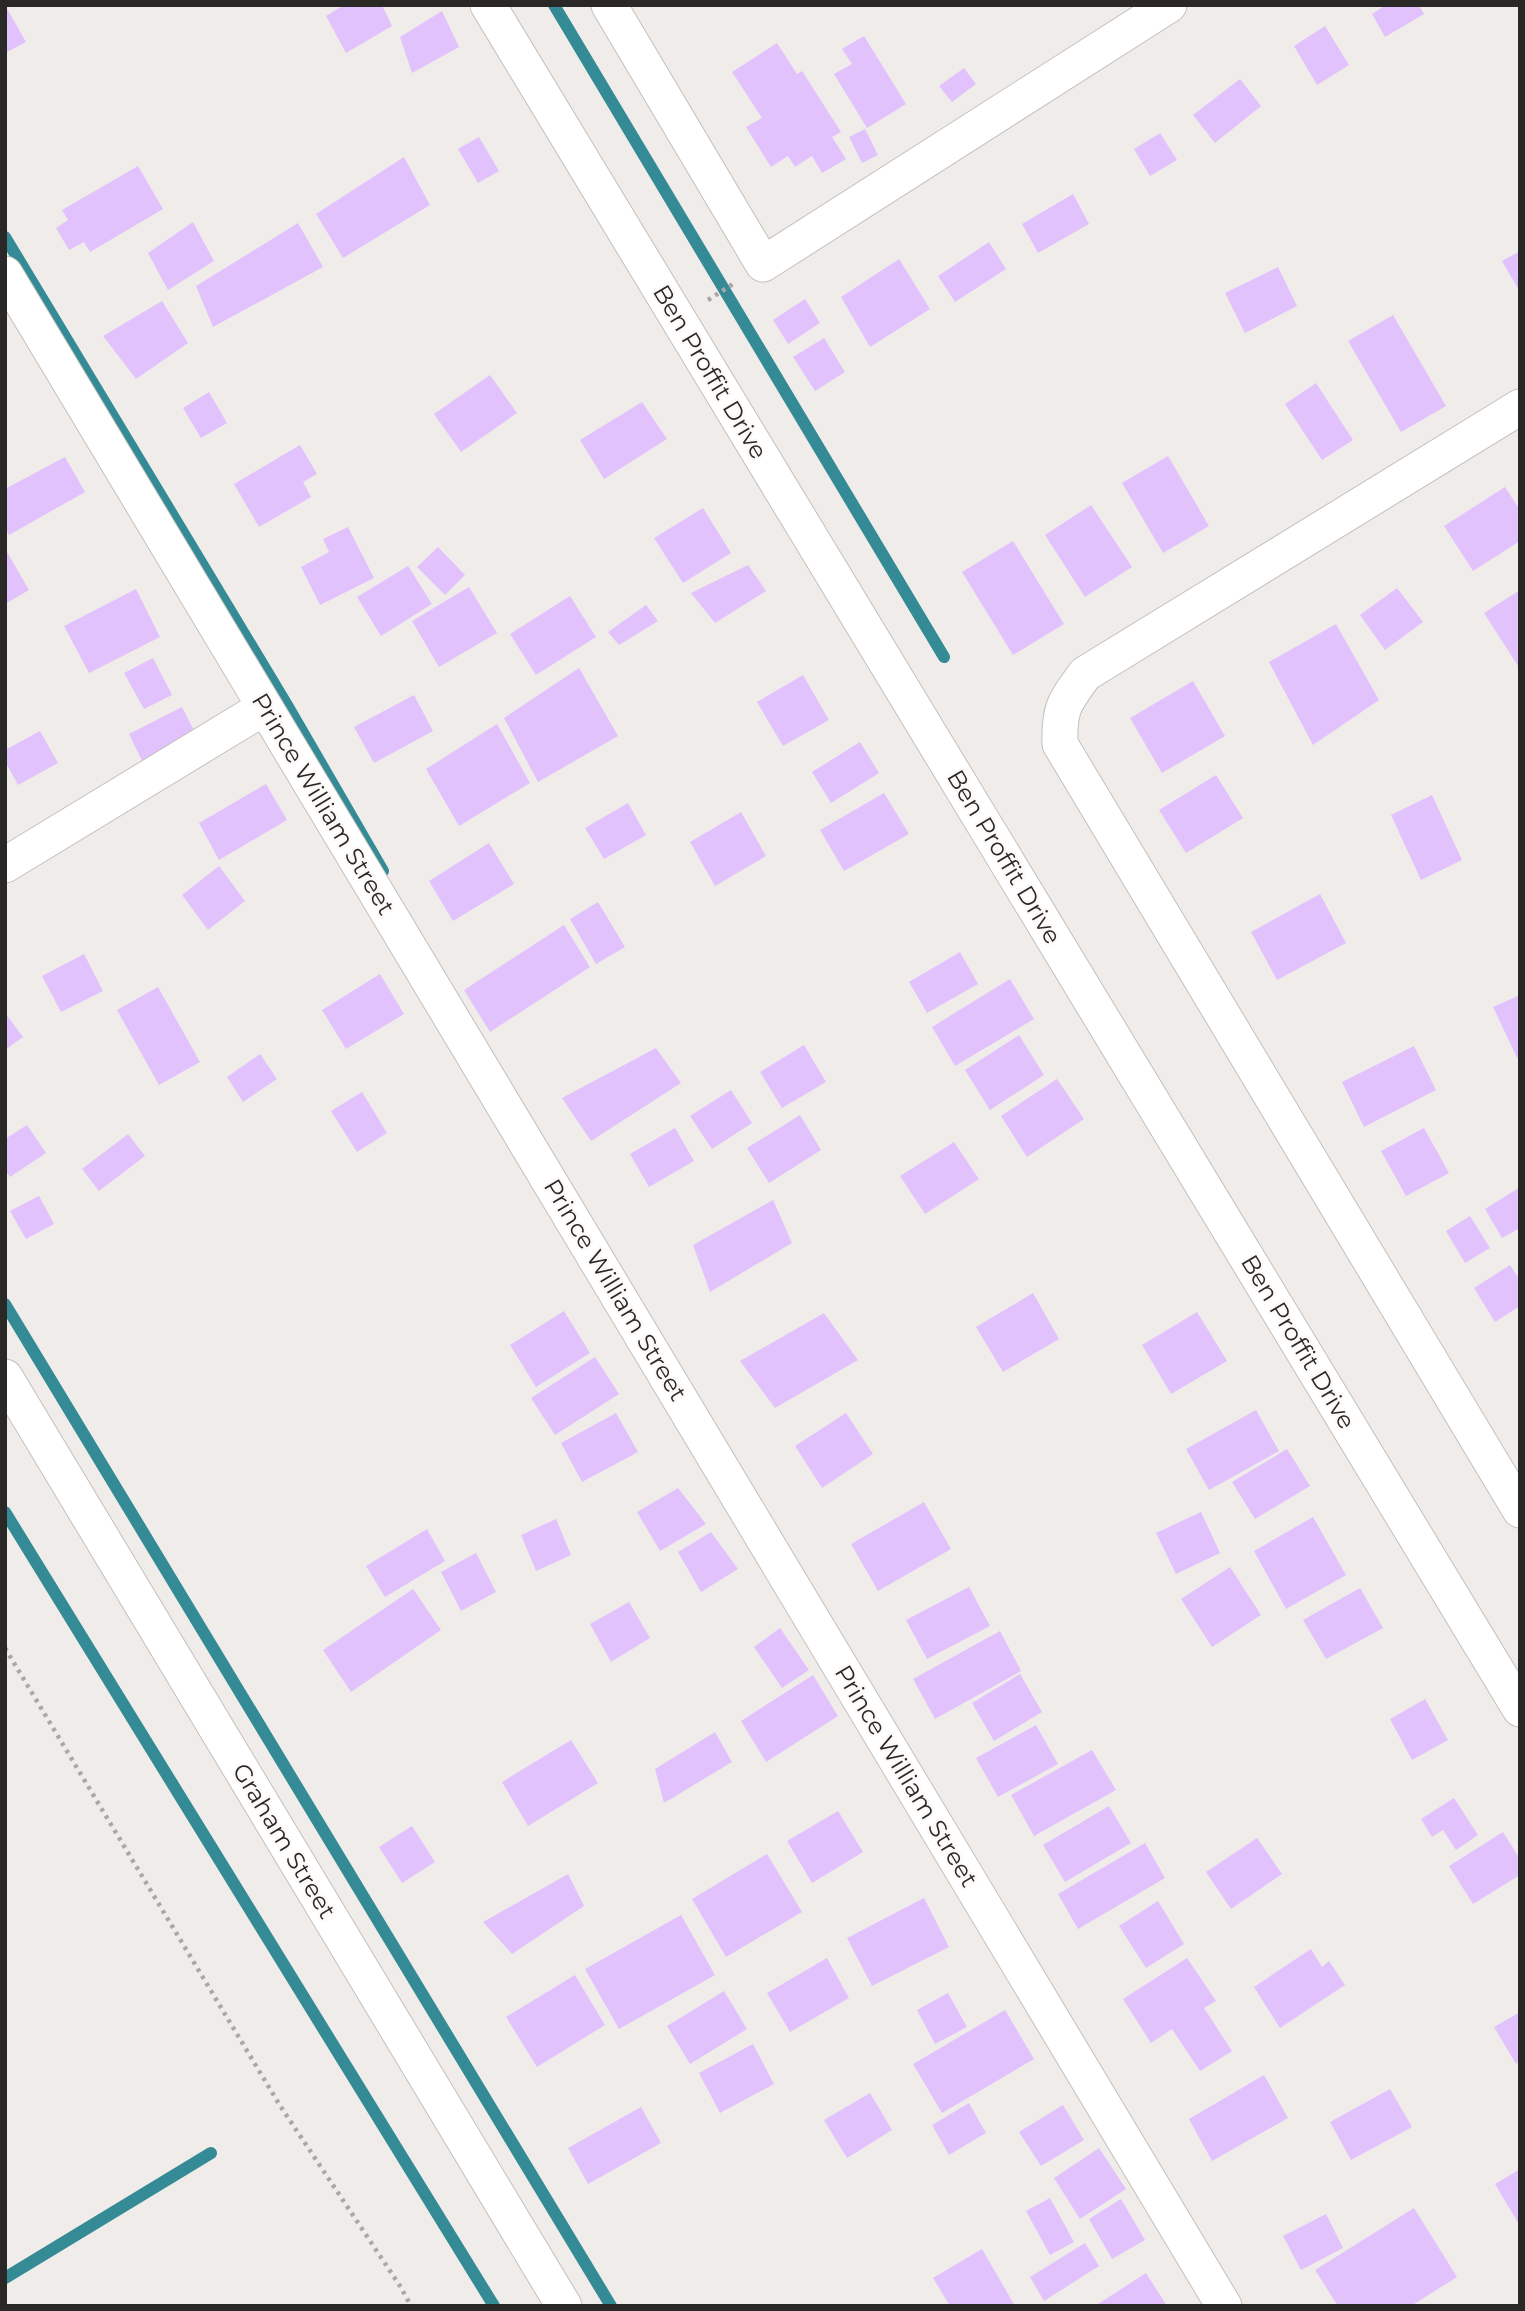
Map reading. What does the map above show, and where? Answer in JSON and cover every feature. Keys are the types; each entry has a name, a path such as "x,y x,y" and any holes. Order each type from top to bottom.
{"street":[{"name":"Ben Proffit Drive","path":"488,5 1520,1709"},
{"path":"609,5 763,264 1169,5"},
{"name":"Prince William Street","path":"5,274 1224,2306"},
{"path":"1519,409 1085,674 1063,704 1059,724 1060,744 1519,1505"},
{"path":"5,865 265,707"},
{"name":"Graham Street","path":"5,1377 564,2306"}],"path":[{"path":"678,320 763,264"},
{"path":"5,1648 279,2104 411,2306"}],"building":[{"path":"5,5 26,42 5,53"},
{"path":"344,5 382,5 392,26 346,53 326,16"},
{"path":"1386,5 1419,5 1424,14 1385,37 1372,14"},
{"path":"442,11 459,47 412,73 400,37"},
{"path":"1325,26 1349,65 1317,85 1294,46"},
{"path":"864,36 906,104 867,128 834,74 852,64 842,49"},
{"path":"777,43 797,74 802,71 841,132 832,137 846,159 822,173 812,156 795,167 788,156 771,167 746,127 762,118 732,72"},
{"path":"964,68 976,84 952,102 939,86"},
{"path":"1240,79 1261,106 1215,143 1193,115"},
{"path":"865,129 878,155 862,163 849,137"},
{"path":"1160,133 1177,160 1150,176 1134,149"},
{"path":"479,137 499,171 478,183 458,149"},
{"path":"404,157 430,205 343,258 316,214"},
{"path":"138,166 163,209 90,252 84,242 69,250 56,228 68,220 62,210"},
{"path":"1073,194 1089,224 1038,253 1022,224"},
{"path":"193,222 214,261 168,290 148,253"},
{"path":"298,223 323,267 213,327 196,286"},
{"path":"989,242 1006,269 955,302 938,276"},
{"path":"1520,251 1520,292 1502,261"},
{"path":"899,259 930,309 870,347 841,297"},
{"path":"1278,267 1297,306 1245,333 1225,293"},
{"path":"805,299 820,323 788,344 773,320"},
{"path":"162,301 188,343 136,379 103,336"},
{"path":"1393,315 1446,406 1401,432 1348,341"},
{"path":"824,338 845,372 815,391 793,357"},
{"path":"490,375 517,413 461,452 434,414"},
{"path":"1316,383 1353,440 1322,460 1285,404"},
{"path":"209,392 227,423 201,438 183,408"},
{"path":"642,402 667,439 604,479 580,440"},
{"path":"300,445 317,474 303,482 311,497 259,527 234,484"},
{"path":"1168,456 1209,526 1163,553 1122,483"},
{"path":"65,457 85,492 9,535 5,528 5,489"},
{"path":"1505,487 1520,510 1520,541 1473,571 1444,526"},
{"path":"1091,505 1132,567 1085,597 1045,535"},
{"path":"703,508 731,553 683,583 654,538"},
{"path":"348,527 374,578 320,605 301,567 329,552 323,539"},
{"path":"1013,541 1064,624 1013,655 962,572"},
{"path":"438,547 465,575 445,595 417,567"},
{"path":"7,552 29,590 5,604 5,553"},
{"path":"748,565 766,591 715,623 691,593"},
{"path":"408,566 432,604 381,636 357,597"},
{"path":"469,587 497,633 439,667 412,621"},
{"path":"1397,588 1423,622 1385,650 1360,615"},
{"path":"136,589 160,637 89,673 64,626"},
{"path":"1520,590 1520,669 1484,613"},
{"path":"570,596 596,637 536,675 510,634"},
{"path":"646,605 658,621 619,645 608,632"},
{"path":"1336,624 1379,700 1313,745 1269,662"},
{"path":"153,658 172,695 144,709 124,673"},
{"path":"579,668 618,736 538,782 504,718"},
{"path":"803,675 829,720 783,746 757,702"},
{"path":"1193,681 1225,736 1162,773 1130,718"},
{"path":"414,695 433,731 374,763 354,727"},
{"path":"182,707 200,742 147,771 129,734"},
{"path":"497,724 530,783 459,826 426,769"},
{"path":"40,731 58,763 18,785 5,761 5,750"},
{"path":"860,742 879,773 831,803 812,772"},
{"path":"1216,775 1243,818 1186,853 1159,810"},
{"path":"266,784 287,820 219,860 199,823"},
{"path":"884,793 909,834 844,871 820,830"},
{"path":"1432,795 1462,860 1421,880 1391,815"},
{"path":"628,803 646,835 604,859 585,828"},
{"path":"741,812 766,856 715,886 690,842"},
{"path":"489,843 514,884 453,921 429,881"},
{"path":"219,866 245,901 208,930 182,895"},
{"path":"1320,894 1346,943 1277,980 1251,932"},
{"path":"598,902 625,947 596,964 570,919"},
{"path":"564,925 590,967 490,1032 464,990"},
{"path":"960,952 978,984 927,1013 909,982"},
{"path":"84,954 103,991 61,1012 42,976"},
{"path":"380,974 404,1014 346,1049 322,1010"},
{"path":"1010,979 1034,1019 955,1066 932,1027"},
{"path":"158,987 200,1062 159,1085 117,1010"},
{"path":"1520,995 1520,1064 1493,1007"},
{"path":"5,1013 23,1037 5,1050"},
{"path":"1019,1035 1044,1075 990,1110 965,1070"},
{"path":"804,1045 826,1082 782,1108 760,1072"},
{"path":"1414,1046 1436,1090 1364,1127 1342,1082"},
{"path":"656,1048 681,1083 591,1141 562,1098"},
{"path":"260,1054 277,1079 243,1102 227,1077"},
{"path":"1057,1079 1084,1119 1027,1157 1001,1116"},
{"path":"731,1090 752,1123 712,1149 690,1116"},
{"path":"362,1092 387,1133 357,1152 331,1111"},
{"path":"800,1115 821,1150 769,1183 747,1148"},
{"path":"27,1125 46,1153 10,1177 5,1170 5,1139"},
{"path":"675,1128 694,1161 649,1187 630,1154"},
{"path":"1424,1128 1449,1173 1406,1196 1381,1151"},
{"path":"128,1134 145,1156 99,1191 82,1169"},
{"path":"954,1142 979,1179 925,1214 900,1176"},
{"path":"1520,1187 1520,1228 1502,1238 1485,1209"},
{"path":"39,1196 54,1224 26,1239 10,1211"},
{"path":"773,1200 792,1243 710,1292 693,1245"},
{"path":"1470,1216 1490,1248 1465,1263 1446,1231"},
{"path":"1510,1265 1520,1280 1520,1306 1495,1322 1474,1288"},
{"path":"1033,1293 1059,1339 1003,1372 976,1327"},
{"path":"564,1311 590,1353 536,1387 510,1345"},
{"path":"1197,1312 1227,1361 1171,1394 1142,1345"},
{"path":"824,1313 858,1360 775,1408 740,1361"},
{"path":"595,1357 619,1394 555,1435 531,1398"},
{"path":"1256,1410 1279,1451 1209,1490 1186,1449"},
{"path":"616,1413 638,1452 582,1482 561,1443"},
{"path":"846,1413 873,1454 822,1488 795,1446"},
{"path":"1287,1449 1310,1486 1255,1519 1232,1482"},
{"path":"678,1488 706,1524 660,1551 637,1512"},
{"path":"924,1502 951,1549 878,1591 851,1544"},
{"path":"1201,1512 1220,1553 1176,1574 1156,1533"},
{"path":"1313,1517 1346,1575 1286,1609 1254,1551"},
{"path":"556,1519 571,1555 536,1571 521,1535"},
{"path":"427,1529 445,1561 385,1597 366,1566"},
{"path":"711,1532 738,1569 701,1592 678,1552"},
{"path":"476,1553 496,1592 461,1611 441,1572"},
{"path":"1230,1567 1261,1615 1212,1647 1181,1599"},
{"path":"969,1587 990,1626 927,1659 906,1620"},
{"path":"1360,1588 1383,1628 1326,1659 1303,1620"},
{"path":"413,1589 441,1630 351,1692 323,1650"},
{"path":"629,1602 650,1638 611,1662 590,1624"},
{"path":"780,1628 809,1670 782,1688 754,1647"},
{"path":"1000,1631 1021,1671 935,1719 913,1679"},
{"path":"1020,1674 1042,1712 994,1741 972,1703"},
{"path":"813,1675 838,1716 766,1762 741,1721"},
{"path":"1425,1699 1448,1740 1412,1760 1390,1719"},
{"path":"1036,1725 1058,1764 998,1797 976,1758"},
{"path":"715,1732 732,1762 664,1803 655,1769"},
{"path":"571,1740 598,1783 528,1826 502,1782"},
{"path":"1092,1750 1116,1790 1034,1836 1011,1795"},
{"path":"1454,1798 1478,1835 1456,1850 1443,1830 1432,1837 1421,1819"},
{"path":"1109,1806 1131,1843 1065,1882 1043,1845"},
{"path":"838,1811 863,1852 812,1883 787,1841"},
{"path":"412,1826 435,1862 402,1883 379,1847"},
{"path":"1503,1832 1520,1859 1520,1875 1473,1904 1449,1866"},
{"path":"1257,1838 1282,1874 1231,1909 1206,1872"},
{"path":"1145,1843 1165,1878 1078,1929 1058,1894"},
{"path":"767,1854 802,1912 726,1957 692,1899"},
{"path":"568,1874 584,1906 512,1954 483,1922"},
{"path":"924,1898 949,1947 872,1986 847,1938"},
{"path":"1158,1901 1184,1944 1146,1968 1119,1926"},
{"path":"681,1915 715,1975 619,2029 585,1969"},
{"path":"1311,1949 1322,1967 1329,1961 1345,1985 1280,2028 1254,1987"},
{"path":"827,1958 849,1998 790,2032 767,1993"},
{"path":"1187,1958 1216,2001 1204,2008 1232,2051 1200,2071 1172,2029 1151,2043 1123,1999"},
{"path":"575,1975 605,2025 537,2067 506,2017"},
{"path":"724,1991 747,2029 690,2064 667,2026"},
{"path":"948,1993 967,2027 935,2044 917,2010"},
{"path":"1005,2010 1034,2059 942,2113 913,2064"},
{"path":"1520,2012 1520,2061 1516,2064 1494,2027"},
{"path":"753,2044 774,2084 720,2113 699,2073"},
{"path":"1264,2075 1288,2118 1212,2161 1189,2119"},
{"path":"1390,2089 1412,2127 1351,2160 1330,2122"},
{"path":"870,2093 892,2130 847,2158 824,2120"},
{"path":"969,2103 986,2133 949,2155 932,2125"},
{"path":"1063,2105 1084,2140 1041,2166 1019,2132"},
{"path":"641,2107 661,2143 588,2184 568,2148"},
{"path":"1099,2148 1126,2189 1080,2219 1054,2178"},
{"path":"1520,2169 1520,2226 1495,2184"},
{"path":"1050,2198 1074,2242 1050,2255 1026,2211"},
{"path":"1121,2199 1145,2240 1112,2259 1089,2219"},
{"path":"1414,2208 1457,2277 1411,2306 1338,2306 1315,2270"},
{"path":"1326,2214 1343,2248 1301,2270 1283,2236"},
{"path":"1085,2243 1099,2266 1044,2301 1030,2277"},
{"path":"982,2249 1015,2306 950,2306 933,2278"},
{"path":"1146,2273 1167,2306 1095,2306"}],"waterway":[{"path":"554,5 944,657"},
{"path":"5,237 287,705 383,871"},
{"path":"5,1304 611,2306"},
{"path":"5,1512 494,2306"},
{"path":"5,2278 211,2153"}]}
